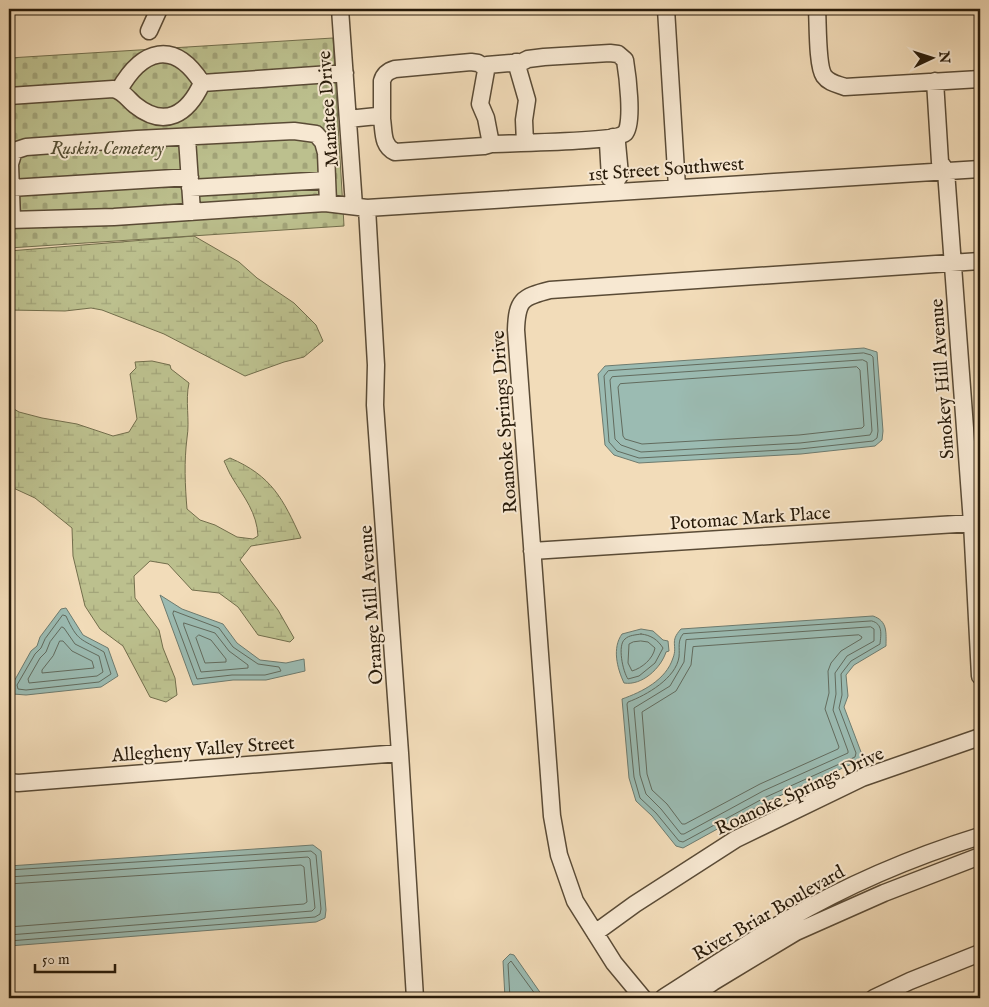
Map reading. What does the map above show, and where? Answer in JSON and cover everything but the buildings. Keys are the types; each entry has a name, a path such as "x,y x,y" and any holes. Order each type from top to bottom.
{"street":[{"path":"149,31 159,9"},
{"name":"Manatee Drive","path":"340,9 348,118 360,207"},
{"path":"666,9 677,188"},
{"path":"817,9 820,65 823,75 830,82 845,87 980,79"},
{"path":"486,68 478,63 471,62 395,69 383,76 382,119 385,143 389,149 395,152 484,146 491,144 613,137 625,133 628,129 629,114 626,68 625,60 618,54 610,53 544,57 516,62 487,64 480,104 486,118 491,144"},
{"path":"119,90 135,67 146,58 158,54 180,59 195,72 202,83"},
{"path":"516,62 527,100 524,120 524,143"},
{"path":"202,83 345,73"},
{"name":"Smokey Hill Avenue","path":"935,81 940,162 946,171 972,523 980,676"},
{"path":"9,96 119,90 148,114 156,117 167,117 177,115 192,102 202,83"},
{"path":"348,118 377,116 382,119"},
{"path":"11,220 10,164 11,155 14,151 26,147 137,139 294,132 316,134 323,142 326,153 328,203"},
{"path":"613,137 617,143 620,175 616,186"},
{"path":"187,138 192,212"},
{"name":"1st Street Southwest","path":"11,220 114,217 328,203 360,207 616,186 677,188 980,169"},
{"path":"11,188 326,180"},
{"name":"Orange Mill Avenue","path":"360,207 376,365 375,404 415,998"},
{"name":"Roanoke Springs Drive","path":"643,998 614,963 575,901 558,855 552,816 516,330 516,313 521,301 531,295 550,290 980,261"},
{"name":"Potomac Mark Place","path":"532,551 972,523"},
{"name":"Roanoke Springs Drive","path":"595,933 635,904 736,839 862,778 980,737"},
{"name":"Allegheny Valley Street","path":"9,782 18,783 400,753"},
{"name":"River Briar Boulevard","path":"663,998 785,921 848,888 906,861 980,836"},
{"name":"River Briar Boulevard","path":"689,998 796,932 884,893 980,856"},
{"path":"874,998 910,981 980,953"}],"green space":[{"name":"Ruskin Cemetery","path":"333,38 344,226 9,248 9,58"},
{"path":"194,236 239,262 257,278 294,303 316,325 323,341 304,357 245,376 164,334 102,310 91,308 65,311 9,310 9,251"},
{"path":"152,361 170,365 171,369 189,383 185,465 187,509 200,520 215,525 237,537 253,539 258,536 253,513 224,461 230,458 256,473 274,490 282,500 301,538 251,546 240,560 278,610 294,638 290,642 258,635 238,607 219,593 192,590 168,564 150,561 134,576 135,598 159,630 163,648 175,678 177,695 166,702 150,697 123,646 100,629 85,606 73,556 72,528 35,498 9,486 9,406 19,412 77,424 113,436 129,432 137,419 130,374 136,368 135,362"}],"water":[{"path":"864,348 877,352 883,431 882,440 875,446 801,454 639,463 614,455 605,445 598,374 605,366"},
{"path":"160,595 182,609 223,624 237,643 260,660 286,663 304,659 305,671 266,680 233,680 193,685"},
{"path":"66,608 83,635 108,648 118,676 101,687 26,695 13,694 12,685 31,651 37,646 40,637 61,609"},
{"path":"873,616 884,624 886,646 854,665 846,675 848,696 844,707 861,752 861,760 768,801 683,848 676,846 652,816 636,801 629,778 622,699 645,689 665,673 673,658 677,633 681,629"},
{"path":"641,629 653,631 663,640 668,641 669,651 666,652 660,664 650,675 637,682 624,683 619,671 616,652 617,645 622,634"},
{"path":"313,845 321,851 326,910 325,918 316,922 9,946 9,866"},
{"path":"510,954 514,955 544,998 505,998 503,961"}]}
